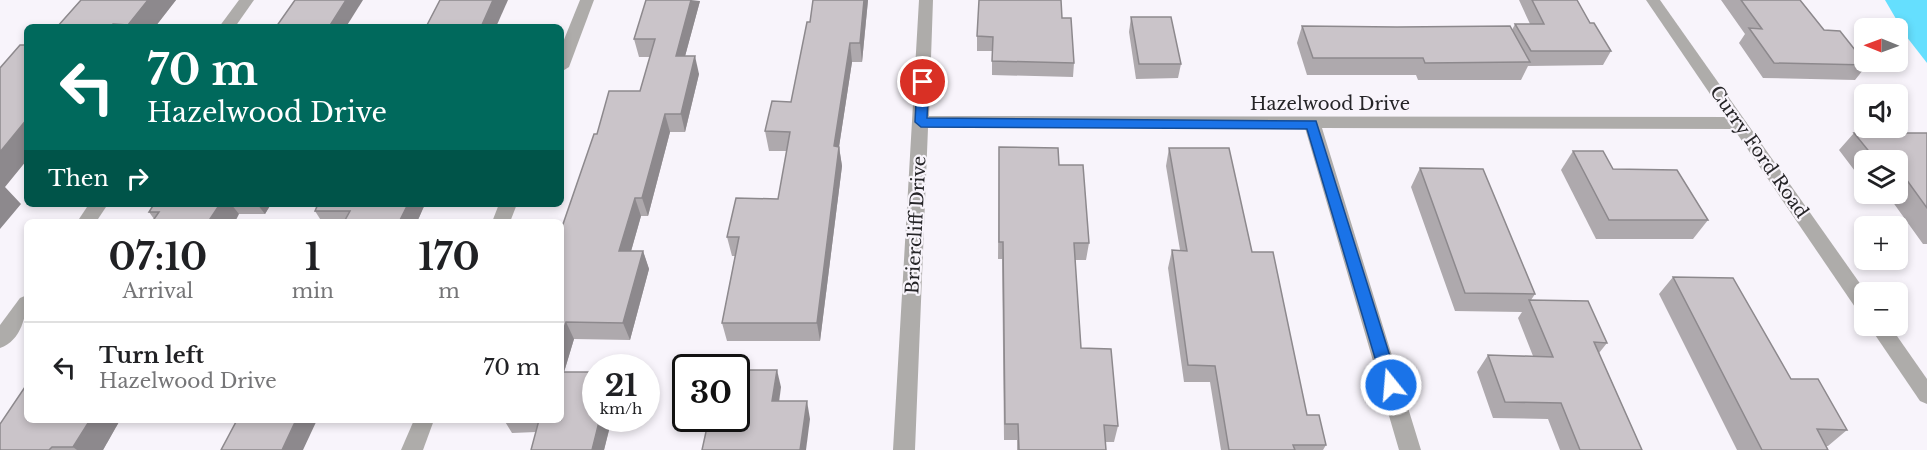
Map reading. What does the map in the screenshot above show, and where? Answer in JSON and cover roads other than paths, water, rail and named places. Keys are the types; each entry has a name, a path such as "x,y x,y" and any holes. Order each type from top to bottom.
{"street":[{"path":"229,24 247,0"},
{"path":"564,59 587,0"},
{"name":"Briercliff Drive","path":"904,450 926,0"},
{"name":"Curry Ford Road","path":"1653,0 1854,290"},
{"name":"Hazelwood Drive","path":"921,122 1739,123"},
{"path":"1312,124 1410,450"},
{"path":"0,340 24,307"},
{"path":"1886,336 1927,395"},
{"path":"412,450 423,423"}],"water":[{"path":"1885,0 1927,0 1927,63 1908,39 1908,18 1896,18"}]}
